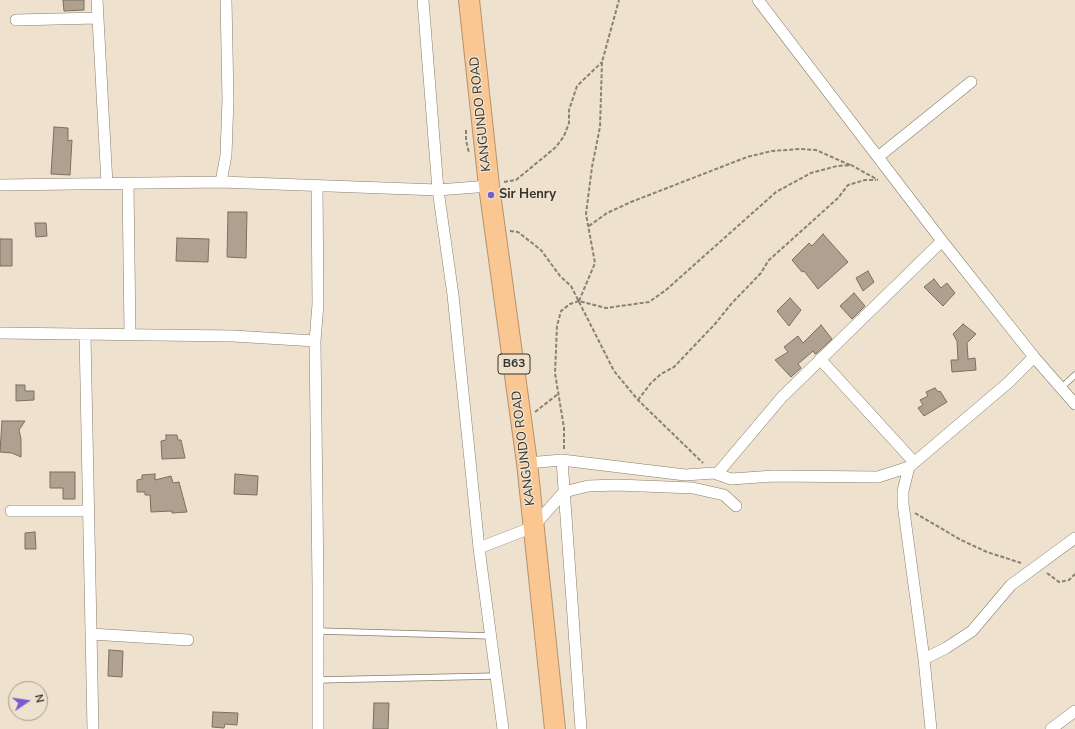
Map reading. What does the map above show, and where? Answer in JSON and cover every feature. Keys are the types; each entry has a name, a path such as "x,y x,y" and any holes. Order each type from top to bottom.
{"highway":[{"name":"KANGUNDO ROAD","path":"469,0 489,186 526,463 555,729"}],"street":[{"path":"97,0 107,184"},
{"path":"221,182 226,154 228,98 226,0"},
{"path":"423,0 438,190 453,295 479,548 503,729"},
{"path":"758,0 942,241 1034,357 1075,404"},
{"path":"16,20 97,18"},
{"path":"878,157 971,82"},
{"path":"0,185 221,182 438,190 489,186"},
{"path":"128,183 130,334"},
{"path":"317,185 318,304 315,341 319,631 318,729"},
{"path":"716,473 782,398 942,241"},
{"path":"0,333 233,336 315,341"},
{"path":"85,334 93,729"},
{"path":"526,463 562,460 685,475 716,473 732,479 774,476 878,477 912,464 1009,382 1034,357"},
{"path":"820,360 912,464"},
{"path":"562,460 581,729"},
{"path":"912,464 903,491 903,504 924,658 931,729"},
{"path":"479,548 533,527 564,492 588,486 617,485 693,488 724,495 736,506"},
{"path":"11,511 88,511"},
{"path":"924,658 946,648 972,631 1011,585 1075,538"},
{"path":"92,634 188,640"},
{"path":"1051,729 1075,711"}],"lane":[{"path":"1061,388 1075,376"},
{"path":"319,631 491,636"},
{"path":"318,680 496,676"}],"path":[{"path":"579,301 595,263 586,214 592,167 600,127 602,62 619,0"},
{"path":"489,186 516,180 556,147 564,136 569,123 569,110 577,86 602,62"},
{"path":"589,226 598,218 631,202 747,157 772,151 800,149 816,150 885,182"},
{"path":"562,460 566,442 555,373 557,326 561,311 570,304 579,301 606,308 649,302 666,290 776,192 811,173 837,166 851,165"},
{"path":"638,400 651,383 661,374 674,367 715,324 732,302 761,273 768,261 838,198 848,185 865,180 878,180"},
{"path":"495,230 518,232 541,250 560,276 571,286 606,358 614,371 638,400 716,473"},
{"path":"521,423 558,394"},
{"path":"903,504 921,517 960,540 998,556 1036,566 1060,582 1069,580 1075,574"}],"building":[{"path":"63,0 84,0 84,10 64,11"},
{"path":"54,127 68,128 68,141 72,140 70,175 51,174"},
{"path":"228,212 247,212 246,258 227,257"},
{"path":"35,223 46,223 47,236 36,237"},
{"path":"823,234 848,262 818,289 804,271 802,272 792,260 809,243 812,246"},
{"path":"177,238 209,239 208,262 176,261"},
{"path":"0,239 12,239 12,266 0,266"},
{"path":"868,271 874,282 863,291 856,278"},
{"path":"934,279 941,288 947,283 955,293 943,306 924,287"},
{"path":"854,293 865,306 852,319 840,306"},
{"path":"790,298 801,310 789,326 777,311"},
{"path":"963,324 976,334 967,343 968,359 975,358 976,370 952,372 951,360 958,360 957,341 953,334"},
{"path":"821,325 832,339 817,353 815,354 813,351 798,364 801,368 791,377 775,360 788,352 784,347 798,336 803,343"},
{"path":"16,385 25,385 25,391 34,391 34,400 16,401"},
{"path":"935,388 938,392 940,391 947,402 924,416 918,408 923,405 920,400 928,396 926,392"},
{"path":"2,421 25,421 19,430 21,439 21,457 12,453 0,452"},
{"path":"166,435 177,435 178,440 181,440 185,458 162,459 161,441 166,440"},
{"path":"50,472 75,472 75,499 63,499 63,488 50,488"},
{"path":"155,474 155,480 171,476 173,483 179,482 187,512 151,512 150,495 145,495 145,492 137,492 137,480 142,479 142,475"},
{"path":"235,474 258,476 257,495 234,494"},
{"path":"35,532 36,549 25,549 25,533"},
{"path":"109,650 123,651 122,677 108,676"},
{"path":"374,703 389,703 388,729 373,729"},
{"path":"213,712 238,713 237,725 225,724 224,728 212,727"}],"place":[{"name":"Sir Henry","path":"491,195"}]}
